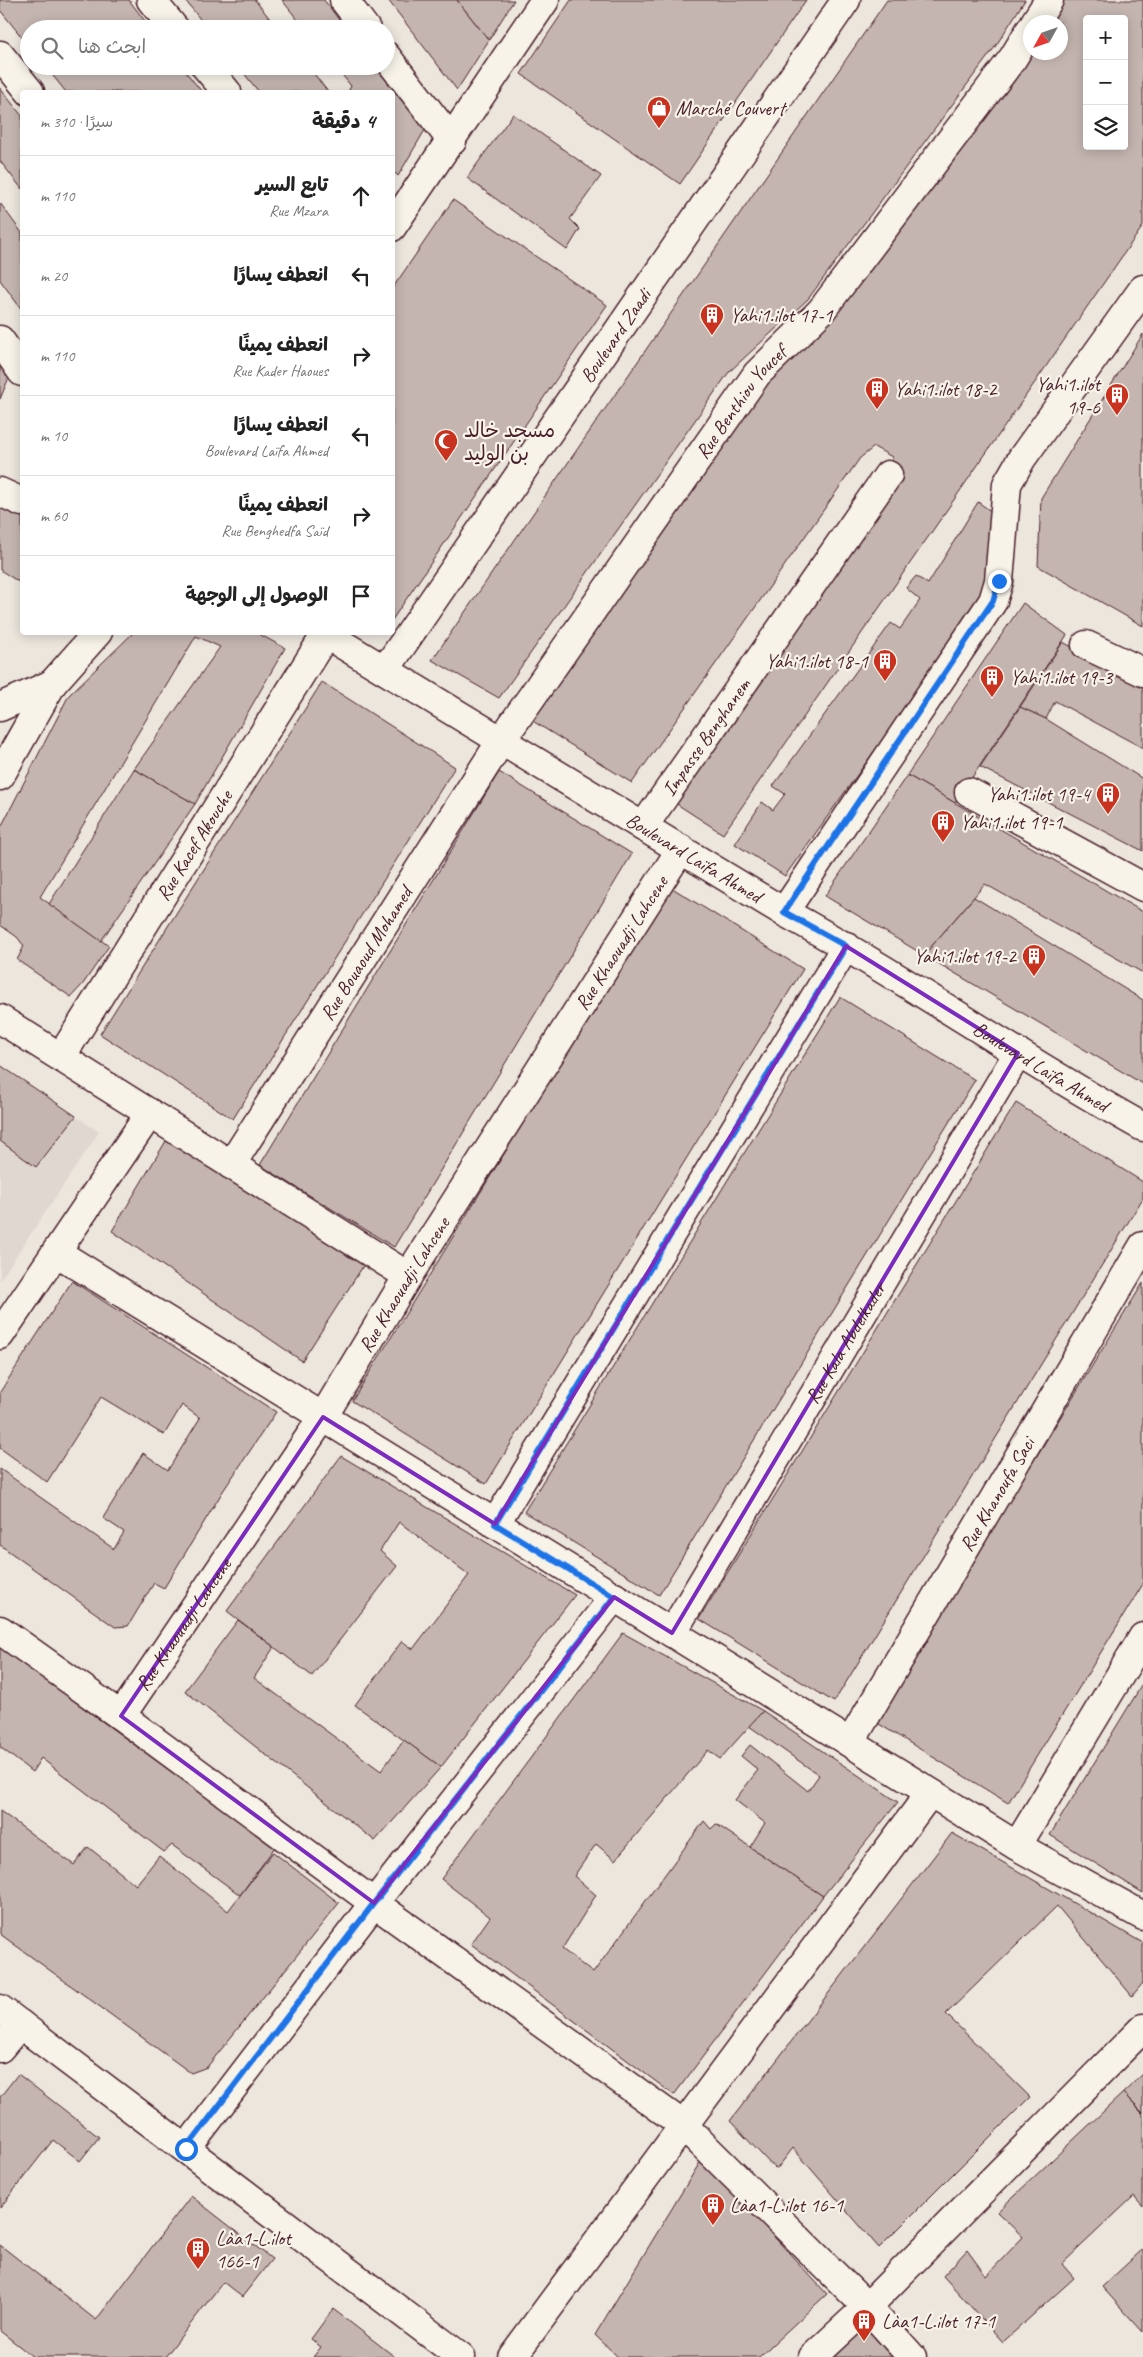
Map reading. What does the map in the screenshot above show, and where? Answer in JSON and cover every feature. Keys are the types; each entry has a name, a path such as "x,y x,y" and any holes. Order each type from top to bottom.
{"street":[{"path":"151,0 168,20"},
{"path":"344,0 359,20"},
{"path":"395,223 452,141 545,0"},
{"name":"Boulevard Zaadi","path":"385,670 846,0"},
{"path":"1040,15 1050,0"},
{"name":"Rue Benthiou Youcef","path":"501,741 757,374 821,312 1013,58 1023,42"},
{"path":"0,55 28,90"},
{"path":"395,68 452,141"},
{"path":"213,75 225,90"},
{"path":"784,912 993,601 999,581 1007,484 1022,458 1143,288"},
{"path":"0,340 20,369"},
{"name":"Impasse Benghanem","path":"643,827 888,475"},
{"path":"0,492 20,501"},
{"path":"0,776 52,684 95,635"},
{"name":"Rue Kacef Akouche","path":"61,1057 323,635"},
{"name":"Boulevard Laïfa Ahmed","path":"327,635 784,912 846,946 1018,1053 1143,1127"},
{"path":"1086,645 1143,672"},
{"path":"0,707 52,684"},
{"name":"Rue Bouaoud Mohamed","path":"231,1164 501,741"},
{"path":"969,792 1143,886"},
{"name":"Rue Khaouadji Lahcene","path":"121,1716 322,1417 408,1276 681,849"},
{"path":"495,1524 846,946"},
{"path":"0,1019 408,1276"},
{"name":"Rue Kala Abdelkader","path":"672,1633 1018,1053"},
{"path":"0,1334 150,1113"},
{"name":"Rue Khanoufa Saci","path":"850,1743 1143,1246"},
{"path":"56,1252 930,1793 1017,1846 1143,1916"},
{"path":"186,2149 374,1903 614,1597"},
{"path":"0,1630 121,1716 374,1903 682,2124 867,2307 912,2357"},
{"path":"1017,1846 1143,1637"},
{"path":"512,2357 682,2124 930,1793"},
{"path":"0,2048 10,2016 461,2357"},
{"path":"813,2357 867,2307 1143,2028"}],"highlighted area":[{"path":"846,946 1018,1053 672,1633 614,1597 374,1903 121,1716 323,1417 495,1524"}],"shaded area":[{"path":"0,1065 99,1132 0,1280"}],"building":[{"path":"0,0 129,0 144,20 20,20 20,35 0,10"},
{"path":"185,0 255,0 271,20 201,20"},
{"path":"282,0 324,0 339,20 298,20"},
{"path":"388,0 457,0 489,40 457,90"},
{"path":"457,0 514,0 489,40"},
{"name":"Marché Couvert","path":"571,0 806,0 680,184 521,74"},
{"name":"Yahi1.ilot 17-1","path":"887,0 1025,0 995,47 808,299 729,372 499,698 432,660"},
{"name":"Yahi1.ilot 18-2","path":"1059,0 1143,0 1143,226 723,834 669,799 890,472 892,457 874,447 860,458 632,783 523,715 764,373 1023,60 1068,60 1068,15 1049,15"},
{"path":"52,75 188,75 200,90 64,90"},
{"path":"245,75 315,75 326,90 257,90"},
{"path":"342,75 382,75 394,90 349,90 351,86"},
{"path":"0,88 20,113 20,186 0,161"},
{"path":"395,92 425,130 398,176 395,173"},
{"path":"513,114 601,176 570,219 580,229 567,250 467,178"},
{"name":"مسجد خالد بن الوليد","path":"453,200 607,305 395,616 395,285"},
{"path":"0,203 20,230 20,307 0,280"},
{"name":"Yahi1.ilot 19-6","path":"1143,334 1143,626 1038,566 1041,498"},
{"path":"0,361 10,375 0,399"},
{"name":"Yahi1.ilot 18-1","path":"978,502 992,512 989,582 885,736 785,876 735,844 762,802 773,810 785,794 773,786 891,623 900,629 920,600 906,588 916,576 928,584"},
{"path":"0,504 20,513 20,583 0,570"},
{"name":"Yahi1.ilot 19-3","path":"1023,603 1067,635 955,803 907,775"},
{"path":"131,635 261,635 285,648 195,804 134,769 220,647 196,636 40,897 109,946 83,984 71,997 17,960 24,946 17,937 0,925 0,829 69,695"},
{"path":"1063,642 1143,687 1143,748 1055,701 1046,719 1020,707"},
{"path":"322,682 455,767 233,1119 100,1034"},
{"name":"Yahi1.ilot 19-4","path":"1020,707 1046,719 1143,779 1143,851 980,767"},
{"path":"134,769 195,804 101,941 49,904"},
{"path":"499,772 632,854 394,1247 260,1165"},
{"name":"Yahi1.ilot 19-1","path":"907,775 1143,912 1143,973 985,884 924,955 825,896"},
{"path":"669,886 803,969 486,1484 352,1401"},
{"name":"Yahi1.ilot 19-2","path":"974,897 1143,1000 1143,1084 924,955"},
{"path":"840,997 975,1080 659,1595 524,1512"},
{"path":"0,1065 76,1116 36,1167 0,1141"},
{"path":"1016,1103 1143,1182 1143,1198 834,1702 699,1619"},
{"path":"169,1136 367,1260 302,1361 112,1231"},
{"path":"72,1281 276,1412 223,1491 164,1588 154,1583 128,1626 115,1627 0,1545 0,1469 114,1549 124,1532 103,1518 143,1453 168,1470 200,1418 182,1405 164,1435 101,1397 47,1482 0,1448 0,1392"},
{"path":"1143,1283 1143,1584 1008,1803 874,1721"},
{"path":"341,1456 575,1595 441,1767 355,1705 402,1641 413,1649 469,1575 399,1522 380,1551 397,1566 312,1676 227,1611"},
{"path":"238,1620 274,1647 254,1678 381,1771 404,1740 441,1767 375,1841 185,1691"},
{"path":"623,1633 763,1711 720,1759 708,1750 615,1860 596,1844 574,1876 596,1895 562,1949 593,1973 704,1821 711,1829 716,1824 823,1896 674,2095 471,1944 490,1917 441,1879"},
{"path":"0,1647 275,1847 240,1895 172,1845 164,1852 41,1758 32,1772 0,1747"},
{"path":"1143,1683 1143,1893 1050,1835"},
{"path":"763,1711 898,1802 823,1896 750,1847 765,1823 735,1800 758,1770 741,1756 750,1745 808,1791 819,1775 749,1726"},
{"path":"0,1811 74,1865 88,1847 136,1885 159,1856 228,1911 273,1852 339,1903 207,2067 191,2073 0,1934"},
{"path":"952,1833 1143,1943 1143,1983 1132,1996 1057,1906 946,2014 1030,2097 879,2248 793,2148 776,2170 730,2121"},
{"path":"18,2074 99,2137 80,2161 53,2140 0,2208 0,2097"},
{"path":"1143,2074 1143,2113 1123,2093"},
{"path":"1123,2093 1143,2114 1143,2206 1134,2196 1062,2264 1074,2278 1003,2342 943,2276 967,2250 986,2276 1023,2237 997,2212"},
{"name":"Làa1-L.ilot 16-1","path":"702,2159 827,2294 759,2357 618,2357 595,2335"},
{"name":"Làa1-L.ilot 166-1","path":"191,2196 272,2259 242,2297 223,2282 165,2357 33,2357 0,2331 0,2245 96,2320"},
{"path":"1143,2249 1143,2332 1102,2287"},
{"name":"Làa1-L.ilot 166-1","path":"333,2309 395,2357 313,2357 321,2347 311,2339"},
{"name":"Làa1-L.ilot 17-1","path":"865,2327 892,2357 834,2357"}],"place":[{"name":"Marché Couvert","path":"659,129"},
{"name":"Yahi1.ilot 17-1","path":"712,336"},
{"name":"Yahi1.ilot 18-2","path":"877,410"},
{"name":"Yahi1.ilot 19-6","path":"1117,416"},
{"name":"مسجد خالد بن الوليد","path":"446,462"},
{"name":"Yahi1.ilot 18-1","path":"885,682"},
{"name":"Yahi1.ilot 19-3","path":"992,698"},
{"name":"Yahi1.ilot 19-4","path":"1108,815"},
{"name":"Yahi1.ilot 19-1","path":"943,843"},
{"name":"Yahi1.ilot 19-2","path":"1034,977"},
{"name":"Làa1-L.ilot 16-1","path":"713,2226"},
{"name":"Làa1-L.ilot 166-1","path":"198,2270"},
{"name":"Làa1-L.ilot 17-1","path":"864,2342"}],"route":[{"path":"186,2149 374,1903 614,1597 495,1524 846,946 784,912 993,601 999,581"}]}
